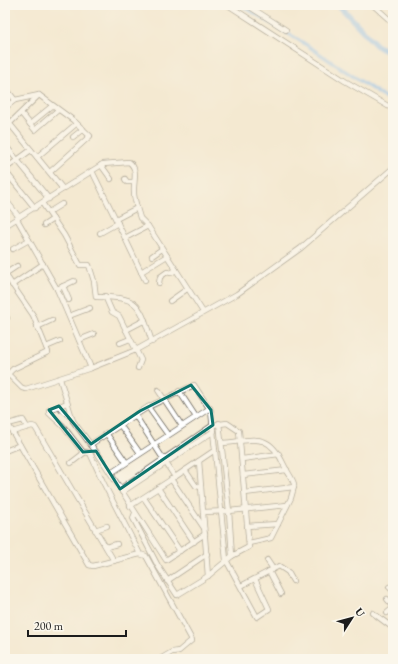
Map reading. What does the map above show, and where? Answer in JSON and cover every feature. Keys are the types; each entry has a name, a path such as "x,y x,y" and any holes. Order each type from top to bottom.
{"street":[{"path":"228,5 245,8 286,30"},
{"path":"373,5 393,23"},
{"path":"245,8 345,80 393,109"},
{"path":"5,87 15,100"},
{"path":"5,108 15,100 39,95"},
{"path":"39,95 90,136 50,172"},
{"path":"9,124 39,95"},
{"path":"24,98 27,107"},
{"path":"30,124 52,106"},
{"path":"22,113 35,130 58,110"},
{"path":"5,118 63,190"},
{"path":"37,157 76,124"},
{"path":"73,137 83,129"},
{"path":"5,145 48,199"},
{"path":"31,149 5,169 35,208"},
{"path":"5,226 101,165 129,162 134,168 132,197 142,220 203,312"},
{"path":"101,165 111,179"},
{"path":"17,266 5,274 32,314 48,353 13,369 6,376 26,389 60,379 136,350 153,342 203,312 237,294 269,272 320,232 393,168"},
{"path":"92,171 145,280"},
{"path":"125,179 127,182 134,182"},
{"path":"5,199 18,218 57,289 91,368"},
{"path":"42,203 49,212 80,265 89,265 95,294 116,296 131,301 140,309 153,342"},
{"path":"49,212 62,204"},
{"path":"100,233 137,208"},
{"path":"44,225 53,219"},
{"path":"124,237 147,226"},
{"path":"13,249 29,240"},
{"path":"152,256 162,249"},
{"path":"141,272 167,256"},
{"path":"12,285 43,264"},
{"path":"158,283 160,277 167,272 171,273 176,270"},
{"path":"57,289 74,281"},
{"path":"63,286 69,300"},
{"path":"170,301 187,289"},
{"path":"105,296 110,310 119,316 136,350 141,362 138,368"},
{"path":"69,316 90,308"},
{"path":"37,327 52,320"},
{"path":"126,330 145,320"},
{"path":"79,340 94,334"},
{"path":"120,343 130,339"},
{"path":"46,347 60,341"},
{"path":"60,379 72,418"},
{"path":"91,444 148,407 179,391 194,386 210,408 221,511 229,558 255,615 258,617 269,609 255,579"},
{"path":"158,390 182,426"},
{"path":"179,391 196,417"},
{"path":"67,403 50,410 49,413 63,426 84,453"},
{"path":"60,406 62,410 72,418 96,451 166,560"},
{"path":"148,407 168,435"},
{"path":"111,474 126,462 210,408"},
{"path":"135,415 204,528"},
{"path":"5,419 88,564 94,566 140,554 146,556 192,640 179,651 172,652 160,659"},
{"path":"8,424 23,420 27,427"},
{"path":"121,490 219,426 228,423 238,429 244,475 249,548 229,558 208,576 178,595 158,566 133,518 135,513"},
{"path":"120,425 140,453"},
{"path":"164,461 212,425 219,426"},
{"path":"219,426 229,511 229,558"},
{"path":"12,432 27,427 35,427 114,561"},
{"path":"106,434 126,462"},
{"path":"222,444 260,440 272,446 279,454 294,487 270,539 249,543"},
{"path":"5,451 20,445"},
{"path":"130,506 215,450"},
{"path":"71,463 84,453 96,451"},
{"path":"90,453 103,482 140,554"},
{"path":"242,458 279,454"},
{"path":"198,461 208,576"},
{"path":"185,470 196,486 201,487"},
{"path":"244,475 287,470"},
{"path":"245,493 294,487"},
{"path":"158,488 194,542"},
{"path":"144,498 180,551"},
{"path":"203,512 287,505"},
{"path":"247,526 278,524"},
{"path":"95,530 107,526"},
{"path":"158,566 205,534"},
{"path":"106,547 117,544"},
{"path":"167,581 207,554"},
{"path":"268,560 281,594"},
{"path":"242,586 280,566 288,572 293,581"},
{"path":"389,587 393,591"},
{"path":"387,599 393,606 387,613"},
{"path":"373,613 393,627"}],"highlighted area":[{"path":"191,385 211,410 213,425 120,489 96,451 83,452 49,410 59,406 91,444 140,411"}],"waterway":[{"path":"241,5 302,42 393,103"},
{"path":"339,5 376,45 393,55"}]}
